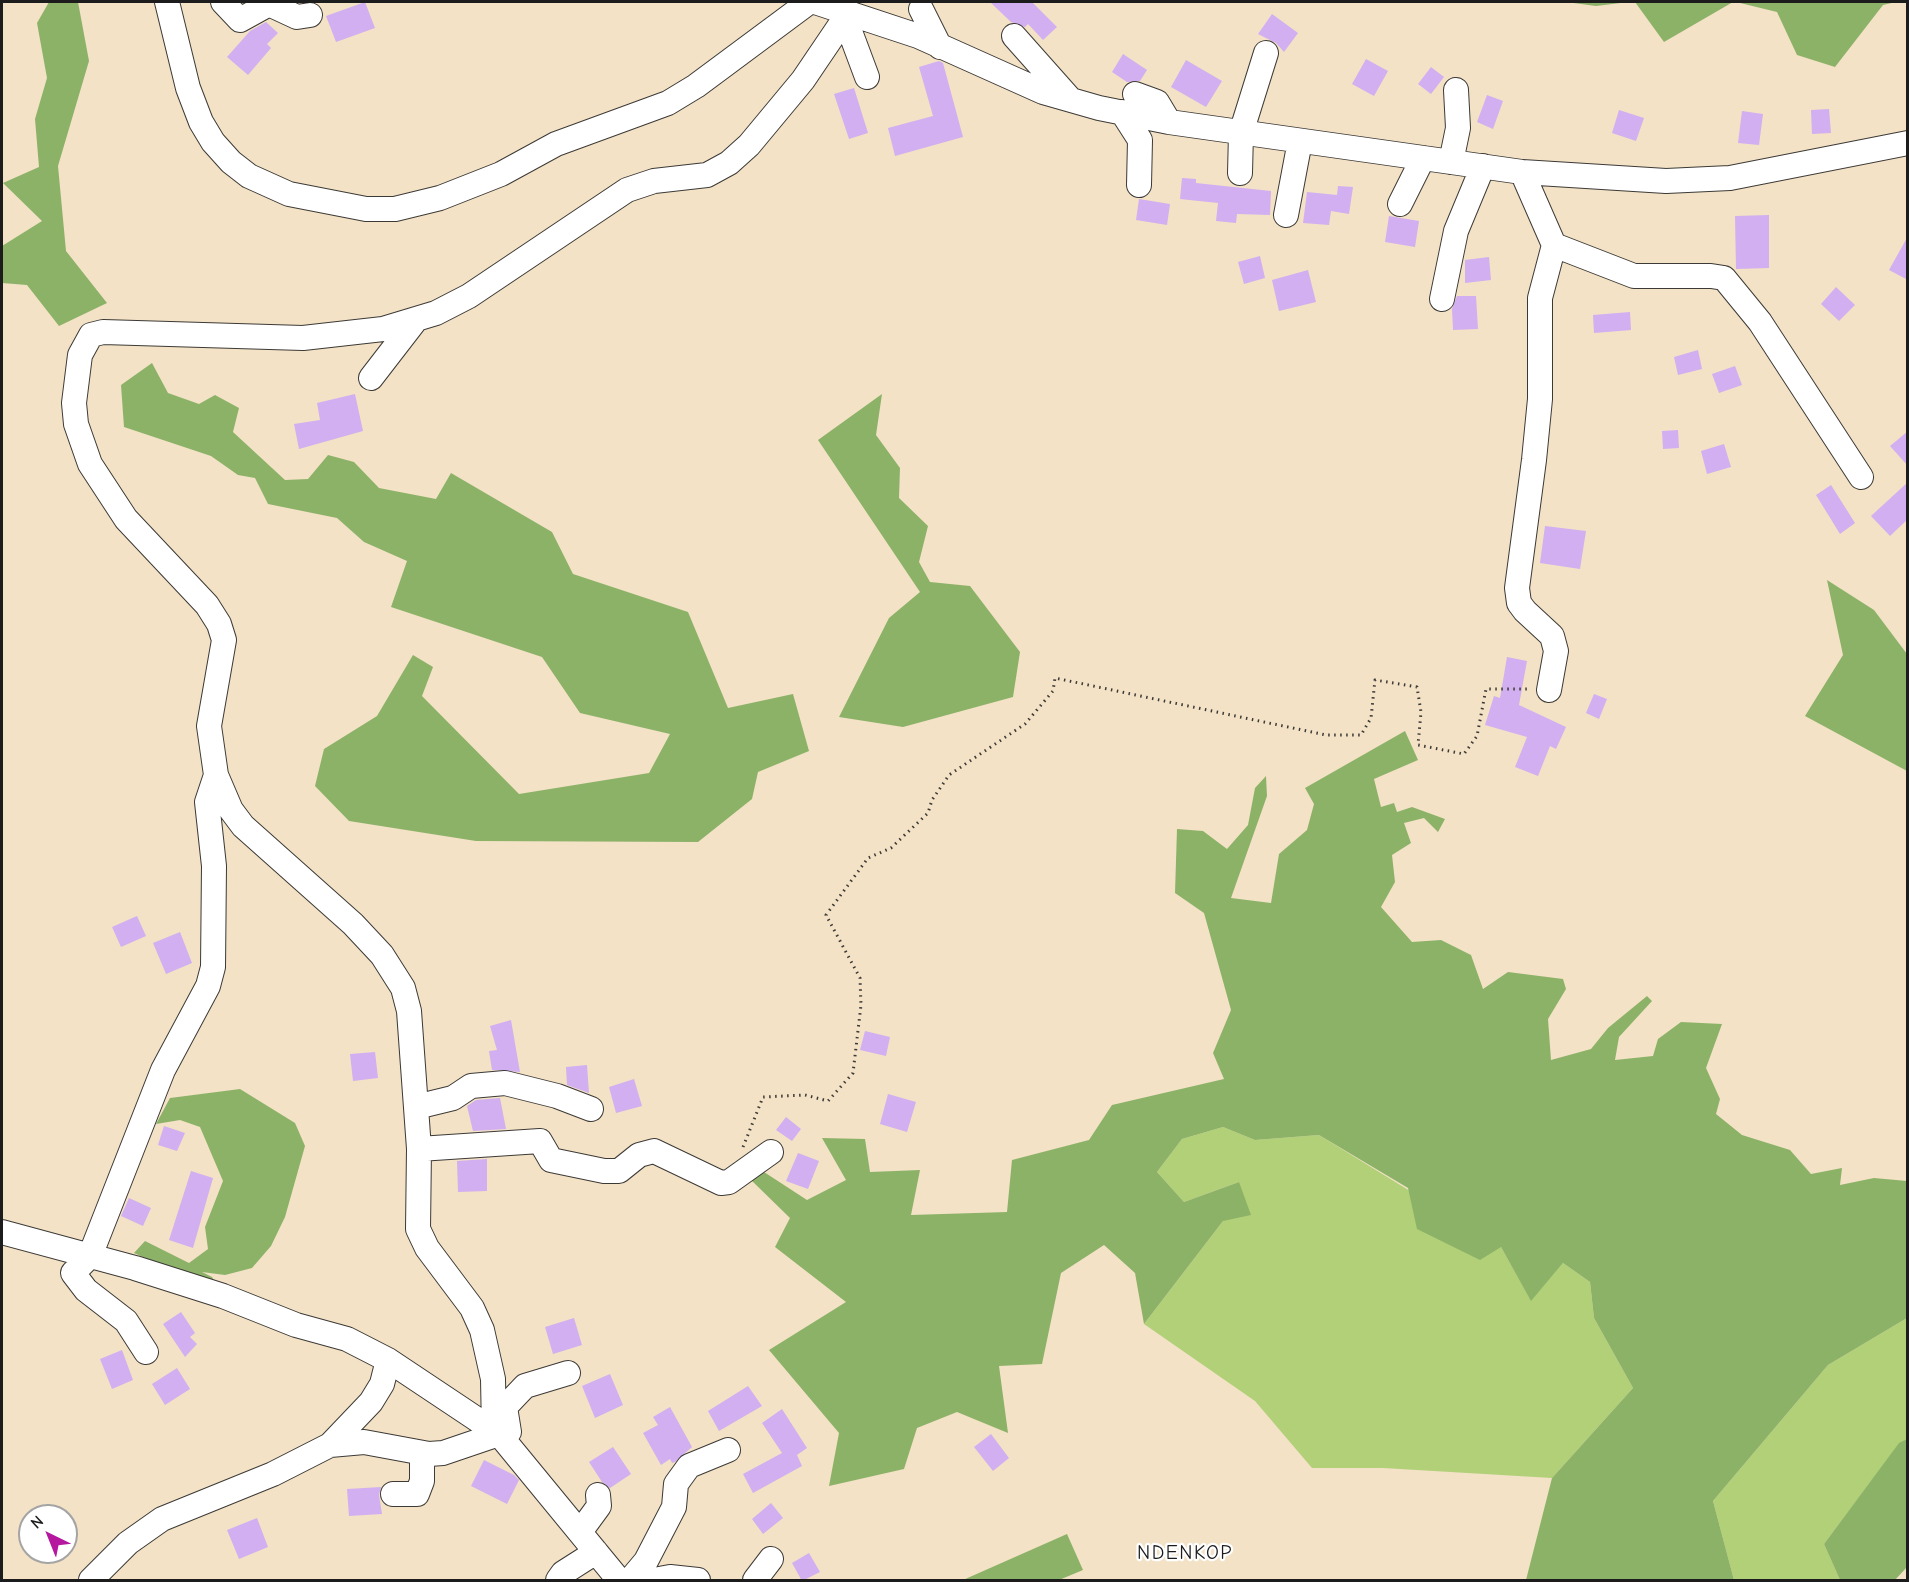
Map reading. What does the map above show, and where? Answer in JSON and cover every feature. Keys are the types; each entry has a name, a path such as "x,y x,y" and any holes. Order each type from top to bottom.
{"street":[{"path":"166,2 188,88 201,122 213,142 231,162 249,176 289,194 366,209 395,209 440,198 501,174 556,144 668,104 696,86 809,2"},
{"path":"223,2 240,20 269,4 297,17 310,15"},
{"path":"815,2 940,46 1043,92 1070,99 1128,103 1169,122 1522,172 1666,181 1731,178 1908,142"},
{"path":"921,9 940,46"},
{"path":"847,15 867,77"},
{"path":"501,1436 482,1330 472,1308 428,1248 418,1229 419,1149 409,1011 403,988 382,955 353,924 243,826 231,810 216,775 209,726 222,658 224,639 222,632 207,604 126,519 90,464 76,424 74,403 76,371 84,343 91,335 103,333 303,338 383,329 415,321 469,296 627,190 654,181 707,175 729,163 749,145 803,80 847,15"},
{"path":"1014,36 1070,99"},
{"path":"1240,174 1241,133 1266,53"},
{"path":"1451,162 1458,128 1456,90"},
{"path":"1128,103 1140,140 1139,185"},
{"path":"1286,215 1300,141"},
{"path":"1400,204 1423,158"},
{"path":"1442,299 1456,231 1483,166"},
{"path":"1522,172 1554,245 1540,298 1540,399 1533,472 1516,588 1519,603 1552,636 1556,651 1549,690"},
{"path":"1554,245 1634,276 1724,278 1760,322 1861,477"},
{"path":"371,378 415,321"},
{"path":"146,1352 126,1320 86,1290 73,1273 90,1256 163,1070 181,1033 201,1002 213,967 213,840 206,817 207,802 216,775"},
{"path":"416,1107 453,1098 471,1086 505,1083 557,1096 591,1110"},
{"path":"419,1149 540,1141 551,1160 604,1171 619,1171 639,1155 654,1151 721,1183 729,1182 771,1152"},
{"path":"2,1232 224,1296 296,1325 347,1339 388,1360 501,1436 619,1581"},
{"path":"91,1581 128,1543 162,1519 273,1474 330,1445 371,1402 382,1384 388,1360"},
{"path":"501,1436 505,1407 525,1386 568,1373"},
{"path":"330,1445 380,1443 422,1452 443,1453 501,1436"},
{"path":"630,1581 646,1561 674,1507 676,1484 689,1466 728,1450"},
{"path":"393,1494 417,1494 422,1481 422,1452"},
{"path":"580,1532 599,1506 598,1495"},
{"path":"558,1581 563,1573 596,1552"},
{"path":"755,1581 771,1559"},
{"path":"654,1581 670,1576 698,1581"}],"path":[{"path":"742,1150 763,1097 806,1095 828,1101 853,1073 861,1005 860,978 826,915 868,858 891,848 928,813 932,800 949,775 1025,724 1053,691 1055,678 1326,735 1361,735 1371,718 1376,680 1417,687 1421,712 1418,745 1464,754 1477,735 1485,689 1549,690"}],"green space":[{"path":"49,2 78,2 89,61 58,166 66,251 107,303 59,326 27,285 2,283 2,246 42,221 3,183 39,167 35,119 47,78 37,23"},
{"path":"1566,2 1629,2 1596,6"},
{"path":"1635,2 1733,2 1664,42"},
{"path":"1736,2 1896,2 1883,5 1835,67 1797,55 1777,12"},
{"path":"152,363 168,393 199,404 215,395 239,408 233,432 285,480 308,479 328,455 354,462 379,488 436,499 451,473 552,532 573,574 688,612 728,708 793,694 809,751 758,772 752,799 698,842 476,841 349,821 315,786 324,749 377,716 413,655 433,667 422,696 519,794 649,773 670,734 580,713 542,657 391,607 407,561 364,542 337,518 268,504 255,478 238,475 211,456 124,427 121,385"},
{"path":"882,394 876,435 900,468 899,498 928,526 919,562 930,582 970,586 1020,652 1013,697 903,727 839,717 889,618 920,592 818,440"},
{"path":"1827,580 1874,610 1907,654 1907,771 1805,716 1843,655"},
{"path":"1405,731 1418,760 1374,779 1381,807 1394,803 1397,812 1412,807 1445,819 1438,832 1424,818 1404,823 1411,843 1392,855 1395,882 1381,907 1412,942 1441,940 1471,955 1483,989 1508,972 1563,979 1566,989 1548,1019 1551,1060 1591,1049 1608,1028 1647,996 1652,1001 1619,1037 1615,1060 1653,1056 1658,1039 1681,1022 1722,1024 1706,1068 1720,1099 1716,1114 1742,1135 1790,1150 1811,1174 1842,1168 1840,1185 1874,1178 1907,1181 1907,1318 1828,1365 1713,1501 1734,1580 1526,1580 1552,1478 1633,1388 1594,1318 1590,1282 1563,1263 1531,1301 1501,1247 1480,1260 1417,1229 1408,1188 1319,1135 1255,1140 1223,1127 1182,1139 1157,1172 1184,1202 1239,1182 1251,1215 1223,1221 1144,1324 1135,1273 1104,1245 1061,1273 1042,1364 999,1366 1008,1433 957,1412 917,1428 904,1469 829,1486 839,1433 769,1350 846,1302 775,1247 790,1218 750,1179 764,1172 807,1200 846,1180 822,1138 865,1139 870,1172 920,1170 911,1215 1007,1212 1012,1160 1089,1140 1112,1105 1224,1079 1213,1053 1231,1010 1204,913 1175,893 1177,829 1203,831 1227,849 1248,825 1255,788 1266,776 1267,796 1231,898 1271,903 1279,854 1307,830 1314,804 1305,788"},
{"path":"240,1089 295,1123 305,1146 285,1217 271,1246 252,1268 225,1275 202,1272 212,1277 217,1285 202,1283 134,1253 145,1241 189,1263 208,1249 205,1227 223,1181 200,1127 180,1120 156,1124 170,1098"},
{"path":"1223,1127 1255,1140 1319,1135 1501,1247 1531,1300 1563,1263 1590,1282 1594,1318 1633,1388 1552,1478 1383,1468 1312,1468 1255,1401 1144,1324 1223,1221 1239,1182 1184,1202 1157,1172 1182,1139"},
{"path":"1907,1318 1907,1439 1899,1444 1824,1544 1840,1580 1734,1580 1713,1501 1828,1365"},
{"path":"1907,1439 1907,1567 1895,1580 1840,1580 1824,1544 1899,1443"},
{"path":"1067,1534 1083,1570 1059,1580 963,1580"}],"building":[{"path":"365,2 375,28 336,42 326,16"},
{"path":"990,2 1032,2 1057,27 1043,40 1028,24 1025,27 1011,22"},
{"path":"1272,14 1298,33 1284,52 1276,43 1258,34"},
{"path":"266,22 278,33 267,44 271,48 248,75 227,57 250,31"},
{"path":"1123,54 1147,70 1140,81 1127,82 1112,72"},
{"path":"1366,59 1388,71 1374,96 1352,84"},
{"path":"1186,60 1222,81 1206,107 1171,87"},
{"path":"939,61 943,63 963,137 895,156 888,128 933,116 919,67"},
{"path":"1431,67 1444,77 1431,94 1418,84"},
{"path":"854,88 868,133 849,139 834,94"},
{"path":"1487,95 1503,101 1493,129 1477,122"},
{"path":"1829,109 1831,133 1812,134 1811,110"},
{"path":"1619,110 1644,118 1636,141 1612,133"},
{"path":"1742,111 1763,114 1759,145 1738,143"},
{"path":"1182,178 1196,179 1196,183 1271,191 1270,215 1237,214 1236,223 1216,221 1218,203 1180,199"},
{"path":"1338,186 1353,187 1349,214 1331,211 1329,225 1303,223 1307,192 1337,195"},
{"path":"1139,199 1170,204 1167,225 1136,220"},
{"path":"1769,215 1769,268 1736,269 1735,216"},
{"path":"1389,216 1419,221 1415,247 1385,242"},
{"path":"1908,236 1908,280 1889,270"},
{"path":"1260,256 1265,278 1244,284 1238,262"},
{"path":"1489,257 1491,280 1465,283 1465,260"},
{"path":"1308,270 1316,302 1279,311 1272,280"},
{"path":"1836,287 1855,305 1839,321 1821,304"},
{"path":"1457,296 1476,296 1478,329 1453,330 1452,309"},
{"path":"1630,312 1631,330 1594,333 1593,315"},
{"path":"1698,350 1702,369 1678,375 1674,357"},
{"path":"1735,366 1742,385 1719,393 1712,374"},
{"path":"355,394 363,431 299,449 294,424 320,420 317,403"},
{"path":"1678,430 1679,448 1663,449 1662,431"},
{"path":"1908,431 1908,466 1890,446"},
{"path":"1724,444 1731,467 1707,474 1701,451"},
{"path":"1908,482 1908,519 1890,536 1871,516"},
{"path":"1831,485 1855,523 1840,534 1816,495"},
{"path":"1545,526 1586,531 1580,569 1540,563"},
{"path":"1507,657 1527,661 1519,705 1566,727 1556,749 1550,746 1538,776 1515,767 1527,737 1485,725 1494,696 1500,698"},
{"path":"1594,694 1607,699 1599,719 1586,713"},
{"path":"137,916 146,936 121,947 112,927"},
{"path":"180,932 192,963 166,974 153,943"},
{"path":"511,1020 520,1072 492,1070 489,1051 497,1050 490,1026"},
{"path":"865,1031 890,1037 886,1056 860,1050"},
{"path":"375,1052 378,1078 353,1081 350,1054"},
{"path":"587,1065 589,1093 567,1085 566,1067"},
{"path":"634,1079 642,1106 616,1113 609,1087"},
{"path":"888,1094 916,1102 907,1132 880,1124"},
{"path":"500,1098 506,1129 473,1131 467,1106 476,1100"},
{"path":"786,1117 801,1129 792,1141 776,1130"},
{"path":"164,1126 185,1133 177,1151 158,1145"},
{"path":"798,1153 819,1161 808,1189 786,1181"},
{"path":"487,1159 487,1191 458,1192 457,1161"},
{"path":"191,1171 213,1178 193,1248 169,1240"},
{"path":"129,1198 151,1208 143,1226 121,1216"},
{"path":"181,1312 195,1333 190,1337 197,1344 185,1357 163,1324"},
{"path":"574,1318 582,1345 553,1354 545,1327"},
{"path":"122,1350 133,1380 112,1389 100,1359"},
{"path":"177,1368 190,1389 165,1405 152,1384"},
{"path":"610,1374 623,1405 595,1418 582,1386"},
{"path":"748,1386 762,1406 719,1431 708,1411"},
{"path":"670,1407 692,1447 675,1462 672,1463 670,1459 661,1465 643,1433 658,1425 653,1417"},
{"path":"782,1409 807,1448 797,1455 802,1466 753,1493 743,1474 782,1453 762,1423"},
{"path":"991,1434 1009,1458 993,1471 974,1447"},
{"path":"613,1447 631,1474 610,1488 602,1482 589,1462"},
{"path":"484,1460 514,1475 519,1480 507,1504 471,1486"},
{"path":"381,1487 379,1495 382,1514 349,1516 347,1489"},
{"path":"771,1503 783,1518 763,1534 752,1519"},
{"path":"257,1518 268,1547 239,1559 227,1530"},
{"path":"809,1553 820,1572 802,1581 792,1563"}],"district":[{"name":"NDENKOP","path":"1185,1553"}]}
